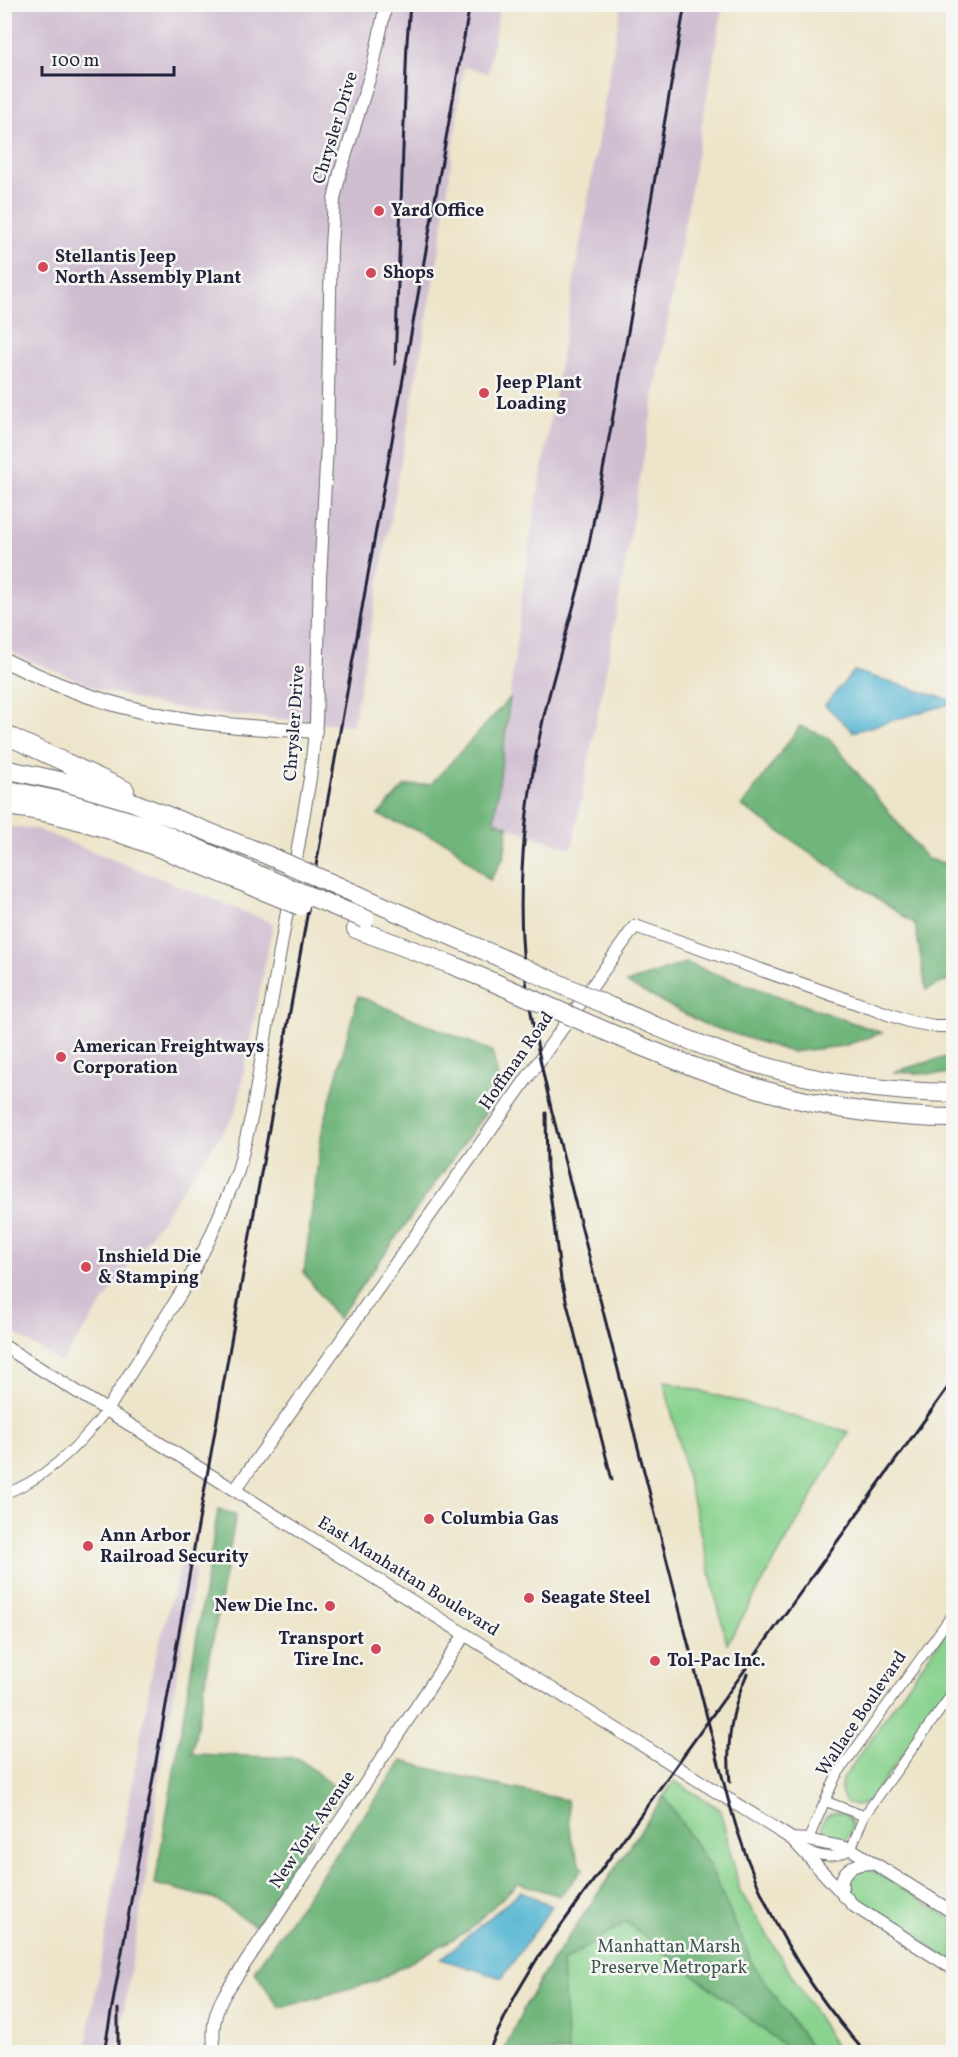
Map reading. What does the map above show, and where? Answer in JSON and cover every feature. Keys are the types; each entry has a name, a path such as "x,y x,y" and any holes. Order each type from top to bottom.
{"highway":[{"path":"4,734 134,794 177,818"},
{"path":"4,769 87,788 177,818 700,1044 769,1067 816,1078 911,1092 954,1093"},
{"path":"4,789 61,801 143,825 253,879 696,1070 772,1094 818,1104 881,1114 954,1118"},
{"path":"4,806 115,832 253,879"}],"main road":[{"path":"4,660 69,689 114,704 152,713 218,724 315,731"}],"street":[{"name":"Chrysler Drive","path":"107,1410 186,1285 210,1238 238,1171 252,1114 310,778 315,731 334,200 373,66 386,4"},
{"name":"Hoffman Road","path":"235,1490 635,926 908,1021 934,1026 954,1026"},
{"name":"East Manhattan Boulevard","path":"4,1346 800,1842 854,1906 954,1969"},
{"path":"4,1494 32,1482 45,1473 92,1429 107,1410"},
{"name":"Wallace Boulevard","path":"800,1842 837,1776 954,1612"},
{"name":"New York Avenue","path":"215,2052 212,2038 213,2025 226,1992 465,1634"},
{"path":"851,1849 864,1816 954,1691"},
{"path":"825,1801 864,1816"},
{"name":"East Manhattan Boulevard","path":"800,1842 851,1849 953,1912"},
{"path":"843,1895 842,1879 846,1872 852,1866 860,1863 873,1863"}],"shaded area":[{"path":"4,5 500,5 488,73 464,67 439,254 353,725 205,713 150,703 99,689 23,658 5,648"},
{"path":"621,5 723,5 613,633 572,849 494,822 527,557"},
{"path":"5,826 36,829 273,923 236,1113 61,1363 5,1327"},
{"path":"181,1563 196,1570 159,1776 153,1835 117,2052 85,2052 153,1666"}],"green space":[{"path":"510,698 494,821 508,826 504,857 490,880 449,843 378,815 405,786 431,784"},
{"path":"800,726 829,738 927,859 953,865 953,978 926,990 915,924 742,806"},
{"path":"686,963 882,1033 843,1046 791,1052 706,1025 626,983"},
{"path":"358,996 492,1051 501,1091 338,1319 304,1273 322,1131"},
{"path":"953,1055 953,1075 893,1072"},
{"path":"664,1381 849,1432 727,1644"},
{"path":"218,1510 236,1514 192,1754 298,1758 341,1792 255,1926 215,1899 155,1884"},
{"path":"953,1621 953,1684 875,1794 857,1806 848,1803 841,1791 842,1780"},
{"path":"402,1761 486,1783 567,1800 572,1843 583,1869 560,1896 518,1883 468,1931 376,1981 280,2008 254,1971"},
{"name":"Manhattan Marsh Preserve Metropark","path":"674,1781 720,1809 740,1891 839,2052 503,2052 525,2006 545,1972"},
{"path":"664,1796 709,1865 755,1968 814,2052 792,2052 626,1922 562,1962 568,2052 503,2052 525,2006 545,1972"},
{"path":"837,1812 848,1816 852,1827 848,1838 837,1842 826,1838 822,1827 826,1816"},
{"path":"865,1867 953,1920 953,1962 849,1895 846,1888 848,1875"}],"water":[{"path":"854,671 953,701 953,703 853,732 825,705"},
{"path":"521,1891 552,1906 502,1978 441,1959"}],"railway":[{"path":"395,364 410,4"},
{"path":"104,2052 470,4"},
{"path":"685,4 628,336 591,534 543,720 531,783 522,878 522,941 530,1008 552,1112 728,1799 751,1869 782,1934 819,1995 865,2052"},
{"path":"546,1113 547,1169 561,1280 612,1480"},
{"path":"488,2052 515,1996 537,1959 954,1379"},
{"path":"730,1782 731,1726 737,1700 747,1674"},
{"path":"118,2009 118,2052"}],"place":[{"name":"Yard Office","path":"379,211"},
{"name":"Stellantis Jeep North Assembly Plant","path":"43,267"},
{"name":"Shops","path":"371,273"},
{"name":"Jeep Plant Loading","path":"484,393"},
{"name":"American Freightways Corporation","path":"61,1057"},
{"name":"Inshield Die & Stamping","path":"86,1267"},
{"name":"Columbia Gas","path":"429,1519"},
{"name":"Ann Arbor Railroad Security","path":"88,1546"},
{"name":"Seagate Steel","path":"529,1598"},
{"name":"New Die Inc.","path":"330,1606"},
{"name":"Transport Tire Inc.","path":"376,1649"},
{"name":"Tol-Pac Inc.","path":"655,1661"}]}
